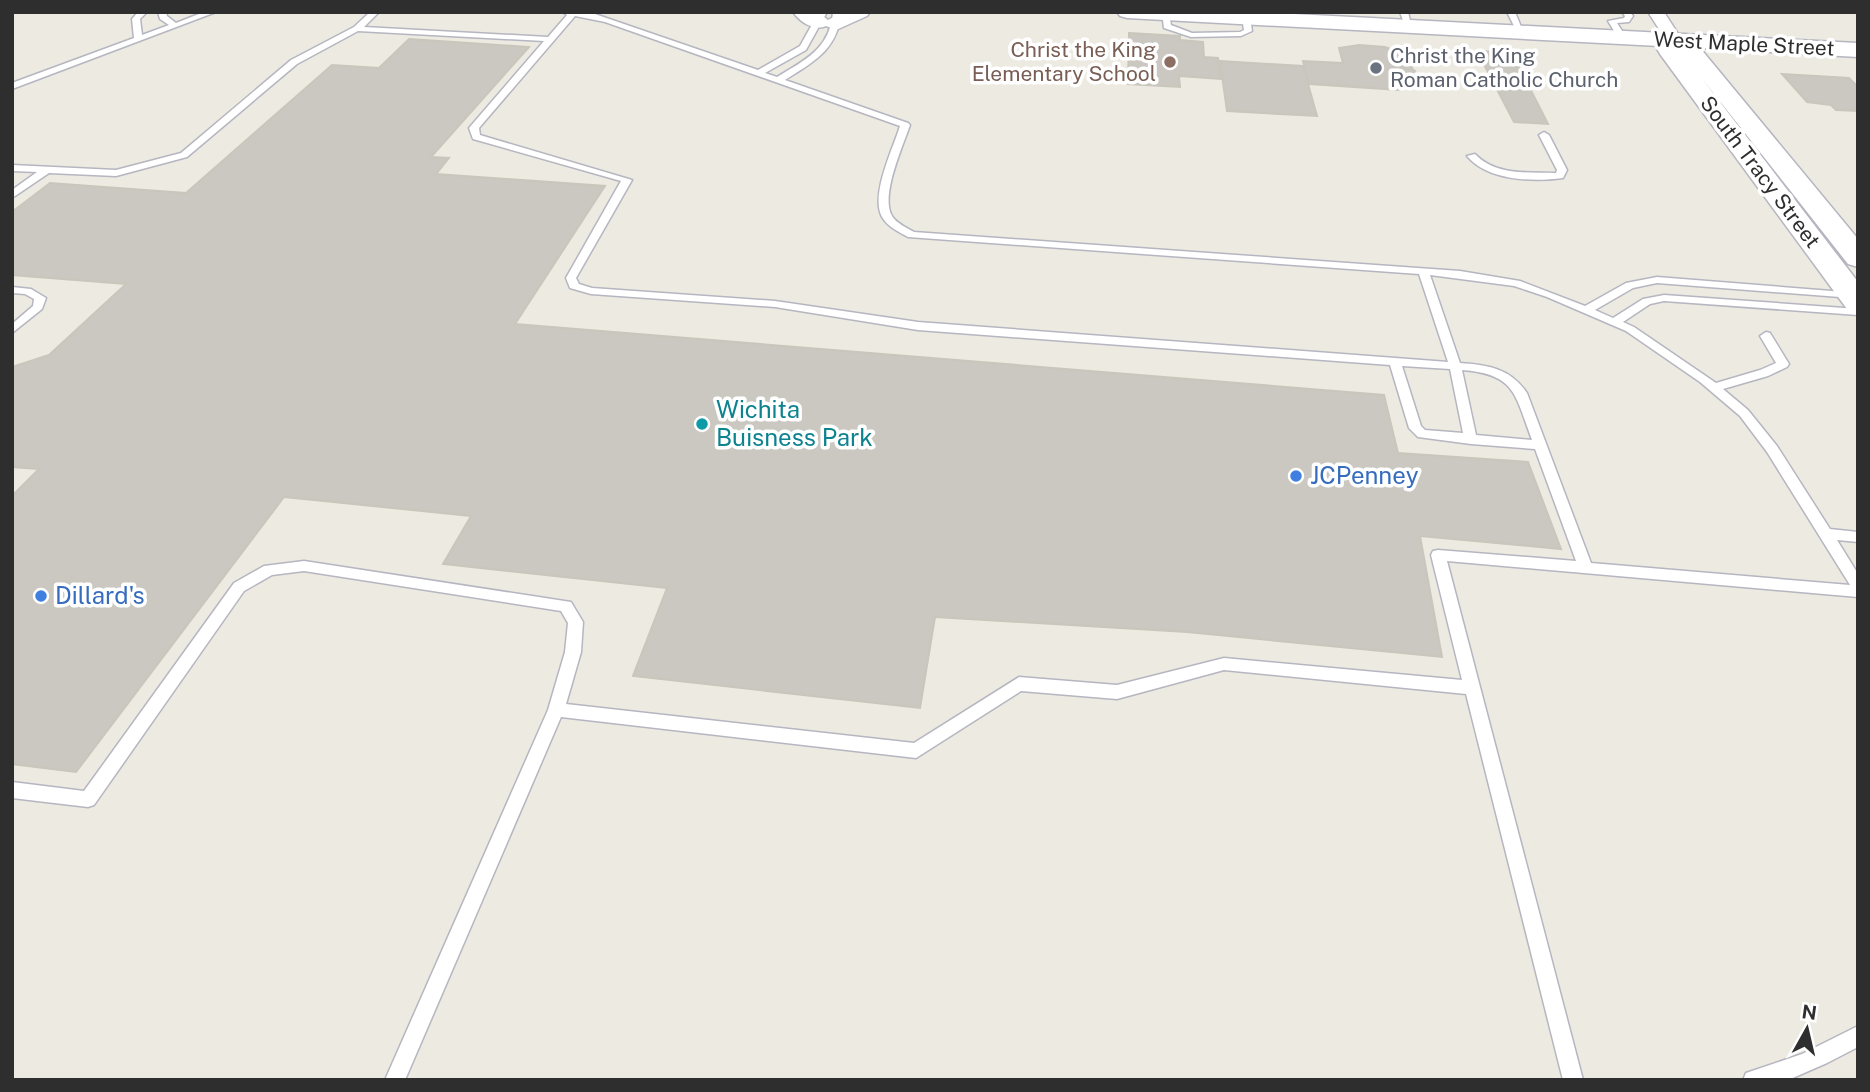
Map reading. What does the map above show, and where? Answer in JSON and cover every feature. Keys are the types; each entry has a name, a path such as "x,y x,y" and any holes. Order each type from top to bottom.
{"main road":[{"path":"823,17 860,12"},
{"name":"West Maple Street","path":"1127,12 1406,19 1521,32 1858,50"},
{"name":"South Tracy Street","path":"1856,301 1668,49 1674,40 1689,50 1712,74 1858,258"},
{"path":"1712,74 1712,59 1742,44"}],"street":[{"name":"South Tracy Street","path":"1656,12 1674,40"}],"lane":[{"path":"138,39 136,19 143,12"},
{"path":"162,12 163,17 176,26"},
{"path":"12,86 212,12"},
{"path":"12,168 116,173 184,155 294,62 357,29 375,12"},
{"path":"561,12 587,14 608,20 905,125 884,196 886,215 895,225 912,235 1460,274 1516,283 1630,329 1714,387 1744,413 1772,449 1858,589"},
{"path":"1511,12 1521,32"},
{"path":"1622,37 1612,21 1626,20 1629,16 1626,12"},
{"path":"573,13 474,128 476,137 627,180 571,278 574,286 591,291 775,304 918,326 1395,361 1500,372 1513,380 1521,393 1586,568"},
{"path":"759,73 798,52 823,17"},
{"path":"778,80 820,54 823,17"},
{"path":"357,29 550,39"},
{"path":"1472,156 1486,168 1501,172 1560,176 1562,170 1544,135"},
{"path":"12,195 46,170"},
{"path":"1424,272 1455,366 1471,440"},
{"path":"1586,310 1630,285 1657,280 1856,301"},
{"path":"12,290 27,290 40,298 38,307 12,330"},
{"path":"1614,322 1647,301 1664,298 1856,301"},
{"path":"1714,387 1764,373 1783,364 1766,336"},
{"path":"1395,361 1415,428 1422,434 1540,445"},
{"path":"1825,534 1858,537"},
{"path":"1573,1080 1438,555 1858,589"},
{"path":"12,790 88,799 239,587 269,570 304,566 566,606 576,622 573,652 556,710 395,1080"},
{"path":"556,710 916,751 1019,684 1117,692 1224,664 1473,688"},
{"path":"1753,1080 1779,1077 1858,1036"}],"building":[{"path":"1129,33 1180,36 1180,40 1203,42 1204,57 1218,58 1221,79 1179,76 1180,87 1128,84"},
{"name":"Wichita Buisness Park","path":"409,39 529,47 431,157 449,158 436,174 605,186 515,324 1384,395 1398,453 1528,462 1561,549 1420,536 1442,657 1187,632 935,617 920,708 633,676 667,588 443,564 471,516 284,497 76,772 12,764 12,496 39,469 12,467 12,367 49,355 126,284 12,275 12,212 50,183 186,193 332,65 379,68"},
{"name":"Christ the King Roman Catholic Church","path":"1359,45 1385,47 1402,53 1403,57 1413,62 1412,69 1415,71 1399,90 1309,84 1303,61 1343,63 1339,48"},
{"path":"1477,51 1501,52 1509,66 1519,67 1548,124 1514,122"},
{"path":"1220,61 1303,66 1317,116 1227,111"},
{"path":"1782,74 1849,78 1858,87 1858,111 1836,110 1831,105 1807,102"}],"place":[{"name":"Christ the King Elementary School","path":"1170,62"},
{"name":"Christ the King Roman Catholic Church","path":"1376,68"},
{"name":"Wichita Buisness Park","path":"702,424"},
{"name":"JCPenney","path":"1296,476"},
{"name":"Dillard's","path":"41,596"}]}
